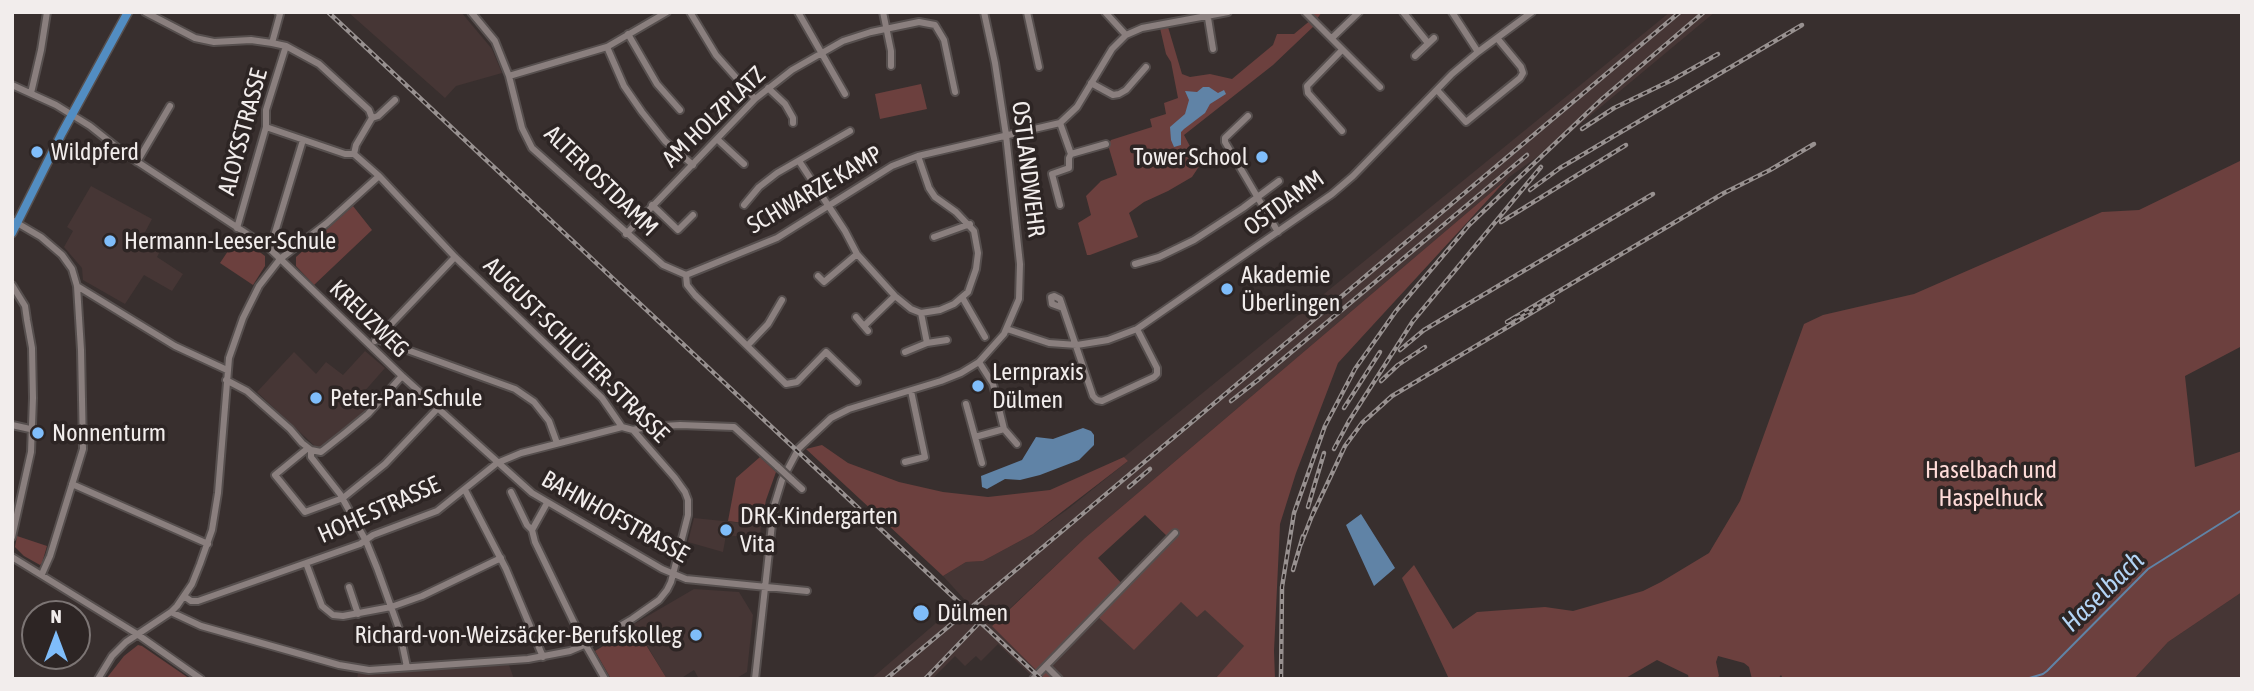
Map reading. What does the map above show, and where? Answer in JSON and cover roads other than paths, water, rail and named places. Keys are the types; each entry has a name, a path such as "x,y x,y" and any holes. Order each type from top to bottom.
{"main road":[{"path":"12,233 15,221 128,12"}],"street":[{"path":"31,93 47,12"},
{"path":"145,12 204,40 286,46 319,64 369,110 372,118"},
{"path":"272,43 280,14 278,12"},
{"name":"ALTER OSTDAMM","path":"471,12 495,41 509,76 522,128 532,148 663,265 686,275 687,285 695,295 786,384 797,382 825,352 857,382"},
{"path":"690,12 716,55 755,99"},
{"path":"798,12 845,94"},
{"path":"883,12 891,66"},
{"name":"OSTLANDWEHR","path":"984,12 1006,135 1021,280 1019,299 1007,328"},
{"path":"1027,12 1040,67"},
{"path":"1105,12 1126,35"},
{"path":"1060,205 1052,174 1069,168 1071,154 1060,123 1077,107 1112,49 1126,35 1142,28 1208,18 1228,12"},
{"path":"1306,12 1380,87"},
{"path":"1332,38 1359,12"},
{"path":"1403,12 1431,41 1415,56"},
{"path":"1452,12 1478,52"},
{"name":"OSTDAMM","path":"1007,328 1049,343 1077,345 1108,340 1137,329 1278,232 1353,176 1478,52 1532,12"},
{"path":"509,76 607,47 664,13"},
{"path":"1208,18 1213,50"},
{"name":"AM HOLZPLATZ","path":"626,234 755,99 822,51 844,41 919,22 935,25 944,40 955,92"},
{"path":"628,34 657,84 680,110"},
{"path":"1437,90 1466,122 1520,78 1521,67 1497,38"},
{"name":"ALOYSSTRASSE","path":"237,228 265,127 266,110 286,46"},
{"path":"607,47 624,86 642,112 665,141 693,164"},
{"path":"1342,50 1307,86 1308,93 1342,131"},
{"path":"1091,83 1113,94 1119,94 1126,90 1146,67"},
{"name":"KREUZWEG","path":"12,85 72,114 137,162 270,249 497,463"},
{"path":"768,88 785,104 793,122"},
{"path":"265,127 345,154 354,154 356,145 372,118 378,117 395,100"},
{"path":"137,162 170,106"},
{"path":"1248,116 1224,138 1225,142 1278,232"},
{"name":"SCHWARZE KAMP","path":"686,275 759,247 892,166 918,156 1060,123"},
{"path":"744,205 763,183 850,131"},
{"path":"717,139 744,164"},
{"path":"270,249 303,140"},
{"path":"1071,154 1106,144"},
{"name":"AUGUST-SCHLÜTER-STRASSE","path":"171,612 201,625 357,668 375,670 543,657 570,651 632,619 659,600 671,582 688,515 688,500 675,478 633,430 622,426 602,398 455,257 379,176 354,154"},
{"path":"799,162 857,254 895,296 911,309 921,313 940,310 962,297 972,285 977,264 977,242 970,224 935,197 918,156"},
{"path":"98,679 118,649 171,612 184,596 208,544 218,493 227,370 243,318 260,286 280,259 327,223 379,176"},
{"path":"1135,264 1183,246 1279,181"},
{"path":"652,205 680,232 693,215"},
{"path":"15,221 41,237 62,255 72,269 81,349 83,450 42,574"},
{"path":"933,237 970,224"},
{"path":"818,276 824,282 857,254"},
{"path":"371,345 455,257"},
{"path":"12,285 24,306 32,348 28,470 12,537"},
{"path":"76,286 175,346 227,370"},
{"path":"856,317 866,328 895,296"},
{"path":"962,297 985,337"},
{"path":"748,345 779,310 782,300"},
{"path":"1063,308 1093,396 1102,401 1154,377 1157,373 1137,329"},
{"path":"921,313 927,343"},
{"path":"755,679 774,506 782,480 799,449 831,418 860,405 961,373 979,362 1007,328"},
{"path":"377,339 506,384 534,402 550,421 557,443"},
{"path":"905,352 927,343 947,340"},
{"path":"979,362 993,384 1004,429 1017,444"},
{"path":"309,449 321,452 368,414 402,376"},
{"path":"226,380 247,391 309,449 343,498 366,541 391,607 407,667"},
{"path":"911,391 925,457 930,466"},
{"path":"966,404 982,463"},
{"path":"309,449 275,475 305,512 343,498 385,464 438,408"},
{"path":"12,425 30,429"},
{"path":"633,430 680,425 734,427 802,489"},
{"name":"HOHE STRASSE","path":"184,596 191,601 198,601 366,541 373,535 437,511 497,463 557,443 622,426"},
{"path":"975,437 1004,429"},
{"path":"905,462 925,457"},
{"name":"BAHNHOFSTRASSE","path":"497,463 524,488 673,574 701,582 807,591"},
{"path":"72,484 208,544"},
{"path":"465,490 501,558 543,657"},
{"path":"511,492 532,530 535,542 586,645 606,679"},
{"path":"532,530 547,502"},
{"path":"1033,679 1175,533"},
{"path":"12,557 137,634 201,679"},
{"path":"306,563 321,603 326,610 338,616 391,607 426,594 501,558"},
{"path":"349,587 358,614"},
{"path":"1045,666 1059,679"}],"water":[{"path":"1203,87 1209,87 1218,93 1224,90 1226,94 1210,104 1205,113 1181,132 1181,145 1174,147 1170,127 1185,114 1189,100 1185,91 1197,92"},
{"path":"1083,428 1094,435 1094,445 1079,460 1040,475 1020,480 1005,479 987,489 982,487 981,476 1022,460 1036,437 1053,439"},
{"path":"1361,514 1395,568 1374,586 1346,525"}],"waterway":[{"name":"Haselbach","path":"2026,679 2047,671 2148,569 2242,510"}],"railway":[{"path":"328,12 1041,679"},
{"path":"886,679 1680,12"},
{"path":"1281,679 1282,587 1294,513 1325,426 1355,369 1396,311 1469,225 1602,99 1704,12"},
{"path":"1530,190 1560,168 1802,25"},
{"path":"1582,129 1614,108 1718,54"},
{"path":"1312,516 1345,446 1362,423 1392,396 1553,300 1507,322 1724,193 1814,144"},
{"path":"1501,222 1626,145"},
{"path":"1231,401 1527,155"},
{"path":"1334,449 1413,321 1541,167"},
{"path":"1400,350 1424,330 1653,194"},
{"path":"1381,381 1398,365 1425,347"},
{"path":"1344,408 1380,352"},
{"path":"1308,507 1324,453"},
{"path":"1129,487 1150,469"},
{"path":"1301,544 1315,508"},
{"path":"1293,570 1303,536"},
{"path":"925,679 979,623"}],"place":[{"name":"Wildpferd","path":"37,152"},
{"name":"Tower School","path":"1262,157"},
{"name":"Hermann-Leeser-Schule","path":"110,241"},
{"name":"Akademie Überlingen","path":"1227,289"},
{"name":"Lernpraxis Dülmen","path":"978,386"},
{"name":"Peter-Pan-Schule","path":"316,398"},
{"name":"Nonnenturm","path":"38,433"},
{"name":"DRK-Kindergarten Vita","path":"726,530"},
{"name":"Dülmen","path":"921,613"},
{"name":"Richard-von-Weizsäcker-Berufskolleg","path":"696,635"}],"park label":[{"name":"Haselbach und Haspelhuck","path":"1991,484"}]}
